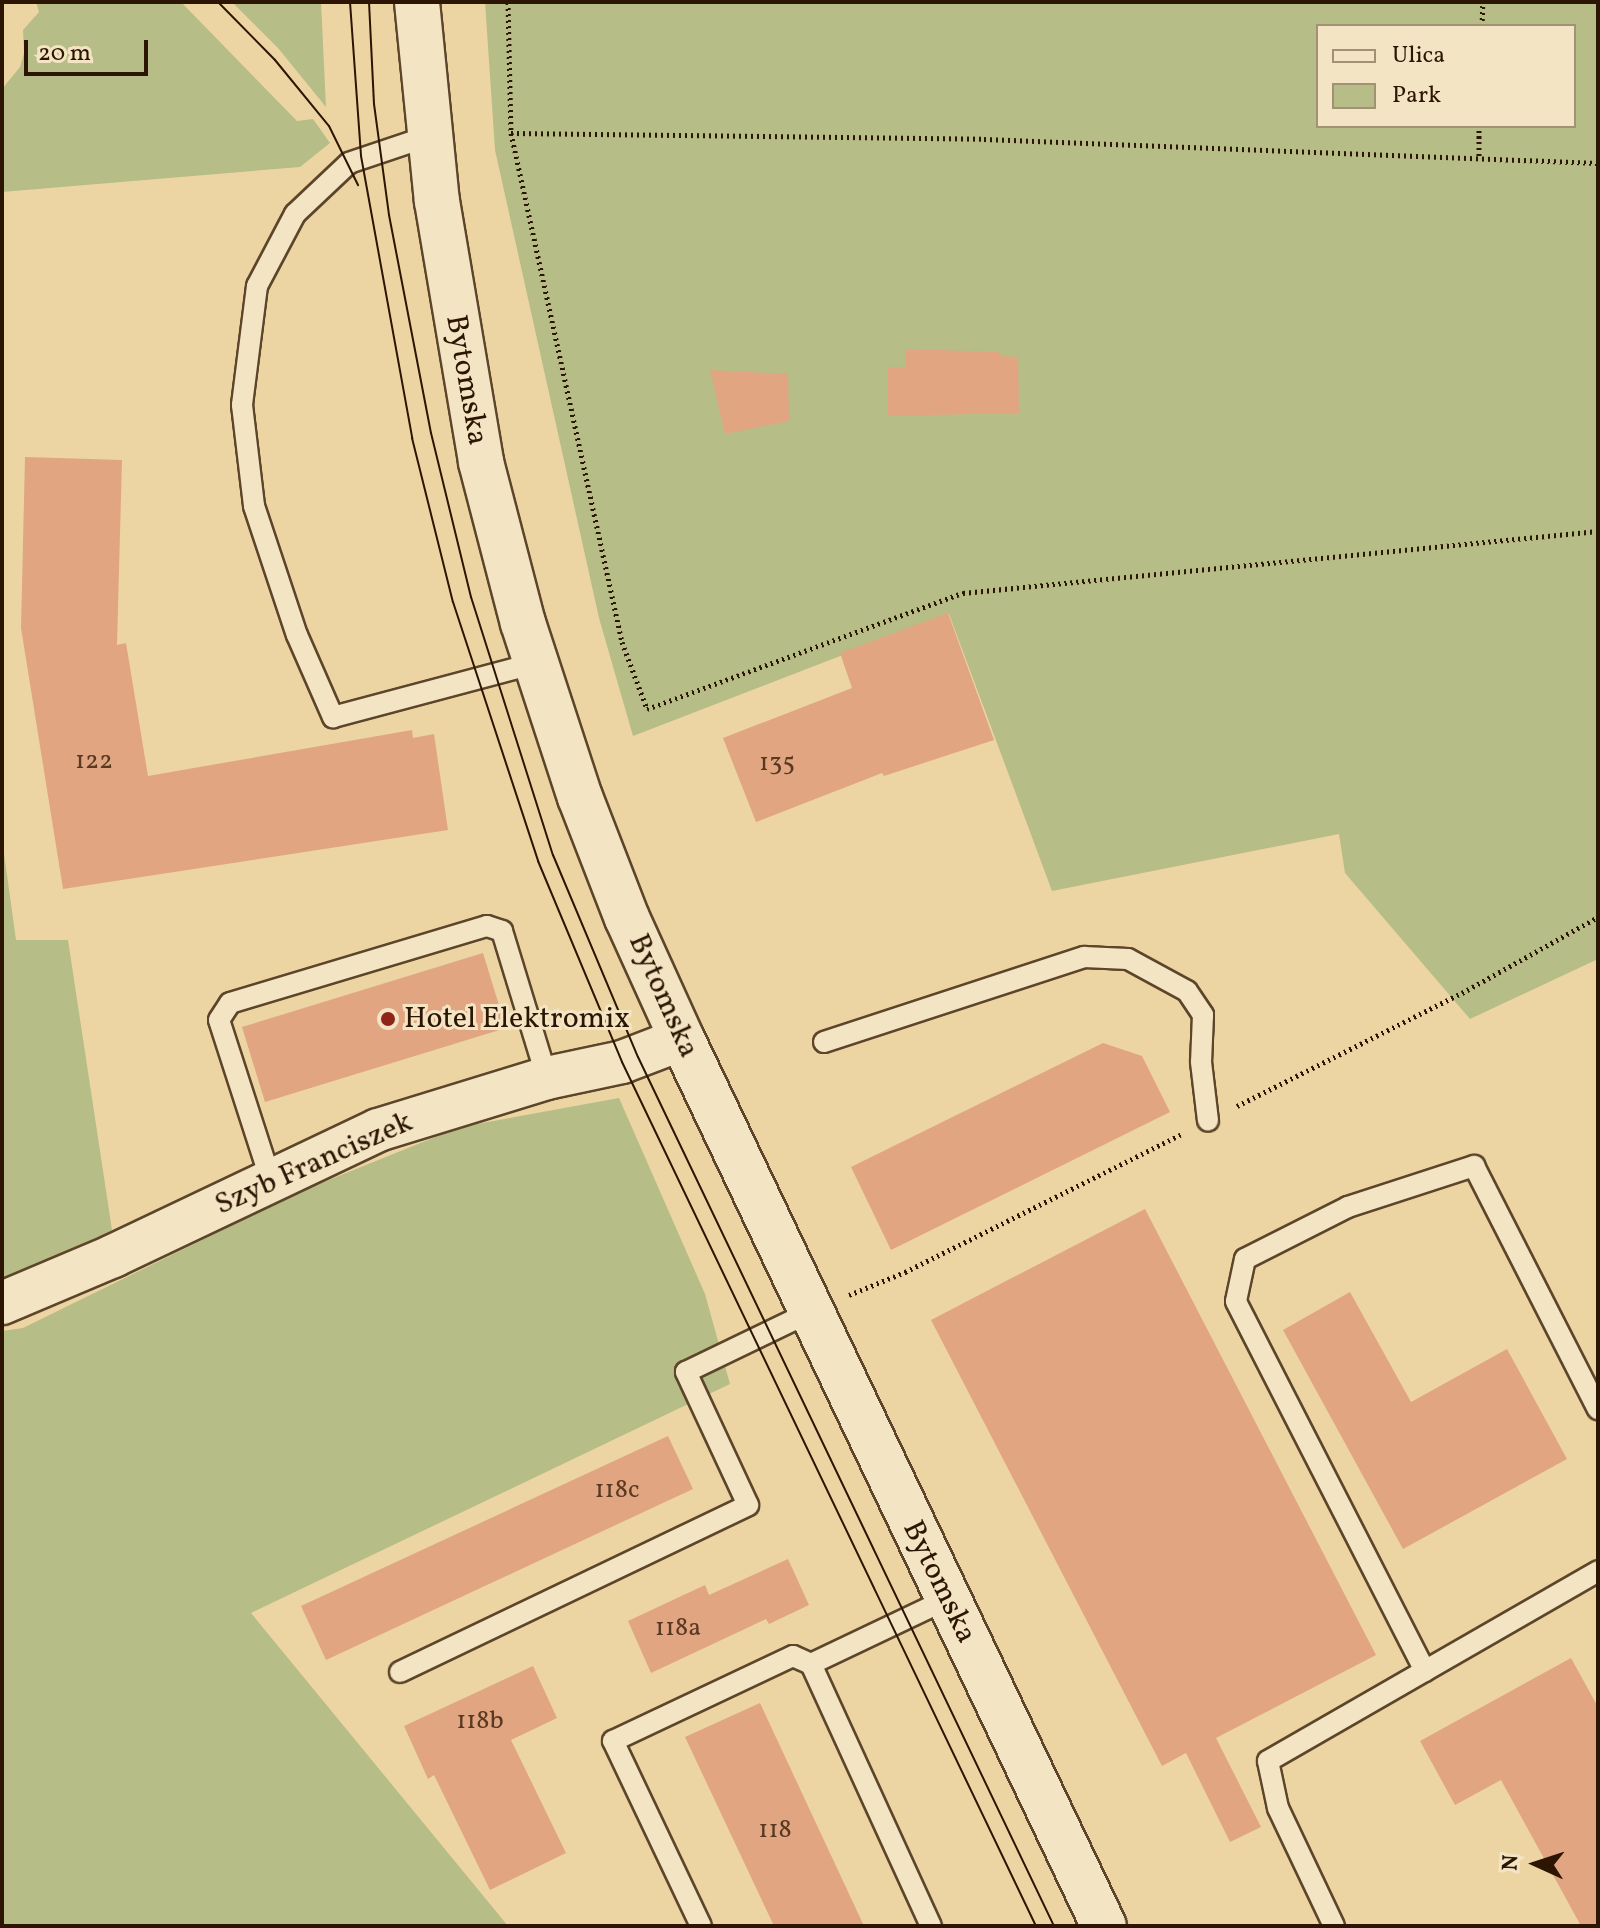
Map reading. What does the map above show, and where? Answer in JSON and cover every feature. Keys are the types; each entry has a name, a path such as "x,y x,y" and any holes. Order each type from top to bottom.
{"street":[{"name":"Bytomska","path":"417,2 429,136 456,327 481,462 536,663 580,797 627,918 682,1039 1104,1926"},
{"name":"Szyb Franciszek","path":"2,1303 113,1256 378,1130 547,1078 622,1062 682,1039"}],"lane":[{"path":"429,136 349,163 295,214 257,286 242,405 254,506 297,635 333,717 536,663"},
{"path":"271,1181 219,1020 230,1003 487,926 502,931 547,1078"},
{"path":"824,1042 1084,957 1128,959 1187,991 1203,1015 1201,1062 1208,1121"},
{"path":"1425,1671 1236,1301 1245,1259 1348,1207 1474,1166 1598,1409"},
{"path":"400,1672 748,1505 686,1372 810,1312"},
{"path":"1334,1926 1278,1808 1268,1761 1598,1571"},
{"path":"811,1664 947,1599"},
{"path":"701,1926 613,1741 793,1656 811,1664 931,1926"}],"path":[{"path":"508,2 511,133 622,642 647,709 963,593 1598,531"},
{"path":"1482,24 1483,2"},
{"path":"1479,128 1479,156"},
{"path":"511,133 968,139 1479,156 1598,163"},
{"path":"810,1312 905,1272 1208,1121 1462,993 1598,917"}],"green space":[{"path":"36,2 181,2 297,121 313,119 330,143 300,167 2,192 2,89 20,67 24,53 23,30 39,12"},
{"path":"232,2 321,2 326,107 278,48"},
{"path":"485,2 1598,2 1598,959 1470,1019 1345,873 1339,834 1052,891 949,614 633,736 599,618 495,150"},
{"path":"2,839 16,940 68,940 112,1230 2,1287"},
{"path":"619,1098 705,1294 730,1384 251,1613 508,1926 2,1926 2,1331 23,1328 304,1190 460,1127"}],"building":[{"path":"905,349 1000,352 1000,356 1018,357 1019,413 888,416 888,367 905,367"},
{"path":"710,370 788,374 789,421 725,434"},
{"path":"25,457 122,460 117,645 126,643 148,776 412,730 413,738 434,734 448,830 63,889 21,628"},
{"path":"948,613 994,740 884,776 882,773 756,822 723,738 852,688 840,653"},
{"path":"483,953 506,1028 265,1102 242,1027"},
{"path":"1103,1043 1142,1056 1170,1112 891,1250 851,1167"},
{"path":"1145,1209 1376,1655 1216,1738 1261,1827 1230,1842 1186,1753 1162,1766 931,1320"},
{"path":"1350,1292 1411,1402 1507,1349 1567,1459 1403,1549 1283,1330"},
{"path":"668,1436 693,1489 326,1660 301,1606"},
{"path":"788,1559 809,1605 769,1624 766,1619 651,1673 628,1621 705,1585 709,1595"},
{"path":"1571,1658 1598,1707 1598,1926 1581,1926 1501,1780 1455,1805 1420,1741"},
{"path":"533,1666 557,1718 511,1740 566,1853 490,1890 434,1775 428,1779 404,1726"},
{"path":"760,1703 864,1926 774,1926 685,1737"}],"tram line":[{"path":"218,2 275,60 329,126 358,185"},
{"path":"350,2 361,156 412,438 453,602 538,861 622,1062 1036,1926"},
{"path":"369,2 374,104 389,215 431,433 471,597 553,855 638,1057 1054,1926"}],"place":[{"name":"Hotel Elektromix","path":"388,1019"}]}
